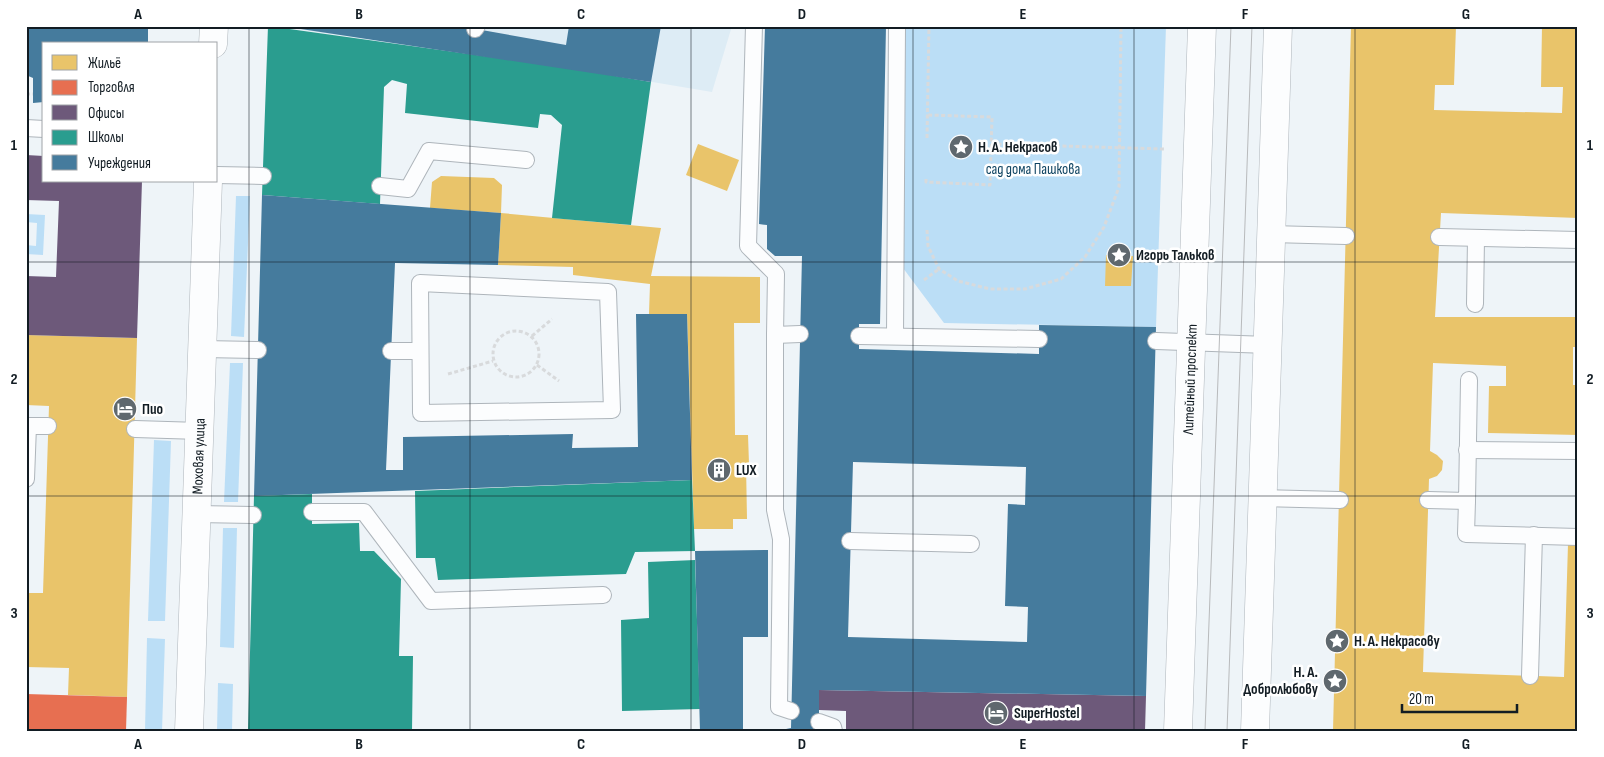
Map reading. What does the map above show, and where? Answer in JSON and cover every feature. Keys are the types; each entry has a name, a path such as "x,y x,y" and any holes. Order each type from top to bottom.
{"main road":[{"path":"213,42 214,26"},
{"name":"Литейный проспект","path":"1178,731 1202,26"},
{"path":"1255,731 1278,26"},
{"name":"Моховая улица","path":"189,731 208,182"}],"lane":[{"path":"754,26 748,246 776,274 774,510 788,539 779,707 791,711"},
{"path":"895,336 897,26"},
{"path":"26,128 42,129"},
{"path":"380,186 408,189 429,151 526,160"},
{"path":"218,174 263,176"},
{"path":"1271,234 1346,236"},
{"path":"1439,238 1578,240"},
{"path":"1475,304 1476,239"},
{"path":"420,283 608,292 612,410 421,414 420,350 420,283"},
{"path":"775,335 800,334"},
{"path":"859,336 1039,339"},
{"path":"1156,341 1268,345"},
{"path":"202,349 258,350"},
{"path":"391,350 420,350"},
{"path":"1469,380 1466,534 1578,537"},
{"path":"26,479 27,426 48,426"},
{"path":"135,429 200,431"},
{"path":"1468,450 1578,451"},
{"path":"1263,498 1340,500"},
{"path":"1428,500 1467,502"},
{"path":"312,512 364,512 431,601 603,595"},
{"path":"197,514 254,515"},
{"path":"1530,676 1534,536"},
{"path":"850,541 971,544"},
{"path":"819,722 833,727 834,731"}],"path":[{"path":"927,142 929,26"},
{"path":"926,221 928,246 939,269 958,281 990,289 1025,289 1061,279 1085,257 1104,226 1119,187 1121,26"},
{"path":"26,94 33,94"},
{"path":"926,182 990,185 992,117 928,115"},
{"path":"991,144 1172,150"},
{"path":"926,192 927,172"},
{"path":"513,331 523,331 532,336 538,345 540,356 537,365 527,375 514,378 501,372 493,361 493,350 496,342 504,334 513,331"},
{"path":"420,382 493,361"}],"shaded area":[{"path":"273,26 732,26 712,92 563,67"}],"green space":[{"name":"сад дома Пашкова","path":"905,26 1166,26 1156,327 944,323 903,268"},
{"path":"236,196 250,196 244,337 231,336"},
{"path":"26,214 45,215 43,255 26,254 26,245 36,246 37,223 26,222"},
{"path":"230,363 243,363 238,502 224,502"},
{"path":"154,440 171,441 165,621 148,621"},
{"path":"223,528 237,528 234,648 220,647"},
{"path":"147,638 165,639 162,731 145,731"},
{"path":"218,683 233,684 232,731 217,731"}],"building: Жильё":[{"path":"1351,26 1456,26 1454,85 1435,85 1434,110 1562,113 1563,87 1541,87 1542,26 1578,26 1578,218 1441,213 1435,317 1578,317 1578,347 1573,347 1573,385 1578,385 1578,435 1488,433 1489,386 1506,386 1506,366 1433,363 1430,451 1443,461 1442,470 1437,476 1429,479 1423,672 1564,677 1568,544 1578,545 1578,731 1333,731"},
{"path":"698,144 739,160 727,191 686,175"},
{"path":"441,176 494,178 502,185 501,213 430,208 432,182"},
{"path":"501,213 661,228 651,276 760,277 760,323 734,323 735,435 748,435 749,464 746,464 747,519 733,519 733,529 694,529 687,314 649,314 650,284 573,275 573,267 498,265"},
{"path":"1106,255 1133,256 1131,286 1105,286"},
{"path":"26,335 137,338 127,697 68,695 69,668 26,667 26,593 43,593 49,406 26,405"}],"building: Торговля":[{"path":"26,694 127,697 126,731 26,731"}],"building: Офисы":[{"path":"26,155 42,156 42,182 142,182 137,338 26,335 26,276 56,277 59,201 26,200"},
{"path":"819,690 1146,696 1145,731 846,731 846,711 819,710"}],"building: Школы":[{"path":"268,26 563,67 651,82 631,225 552,218 562,125 551,115 540,114 538,128 405,113 407,84 392,80 384,87 380,204 262,195"},
{"path":"692,480 695,551 635,552 626,574 438,580 435,558 416,558 415,491"},
{"path":"312,494 312,524 359,523 360,551 374,551 401,579 399,656 413,656 412,731 248,731 254,496"},
{"path":"695,560 700,709 622,711 621,620 649,618 648,562"}],"building: Учреждения":[{"path":"26,26 148,26 148,42 42,42 42,102 33,103 33,78 26,75"},
{"path":"281,26 459,26 566,45 569,26 661,26 651,82"},
{"path":"765,26 886,26 880,324 859,324 859,349 1039,354 1039,325 1156,327 1146,696 819,690 819,731 776,731 791,728 802,256 775,256 767,249 767,225 759,224","holes":["853,462 1026,467 1025,505 1008,504 1005,606 1028,607 1027,642 848,637"]},
{"path":"262,195 501,213 498,265 395,263 386,470 403,470 403,437 573,434 572,448 638,447 636,314 687,314 692,480 254,496"},
{"path":"768,550 768,637 743,637 743,731 700,731 695,551"}],"tram line":[{"path":"1205,731 1231,26"},
{"path":"1227,731 1252,26"}],"place":[{"name":"Н. А. Некрасов","path":"961,147"},
{"name":"Игорь Тальков","path":"1119,255"},
{"name":"Пио","path":"125,409"},
{"name":"LUX","path":"719,470"},
{"name":"Н. А. Некрасову","path":"1337,641"},
{"name":"Н. А. Добролюбову","path":"1335,681"},
{"name":"SuperHostel","path":"996,713"}]}
